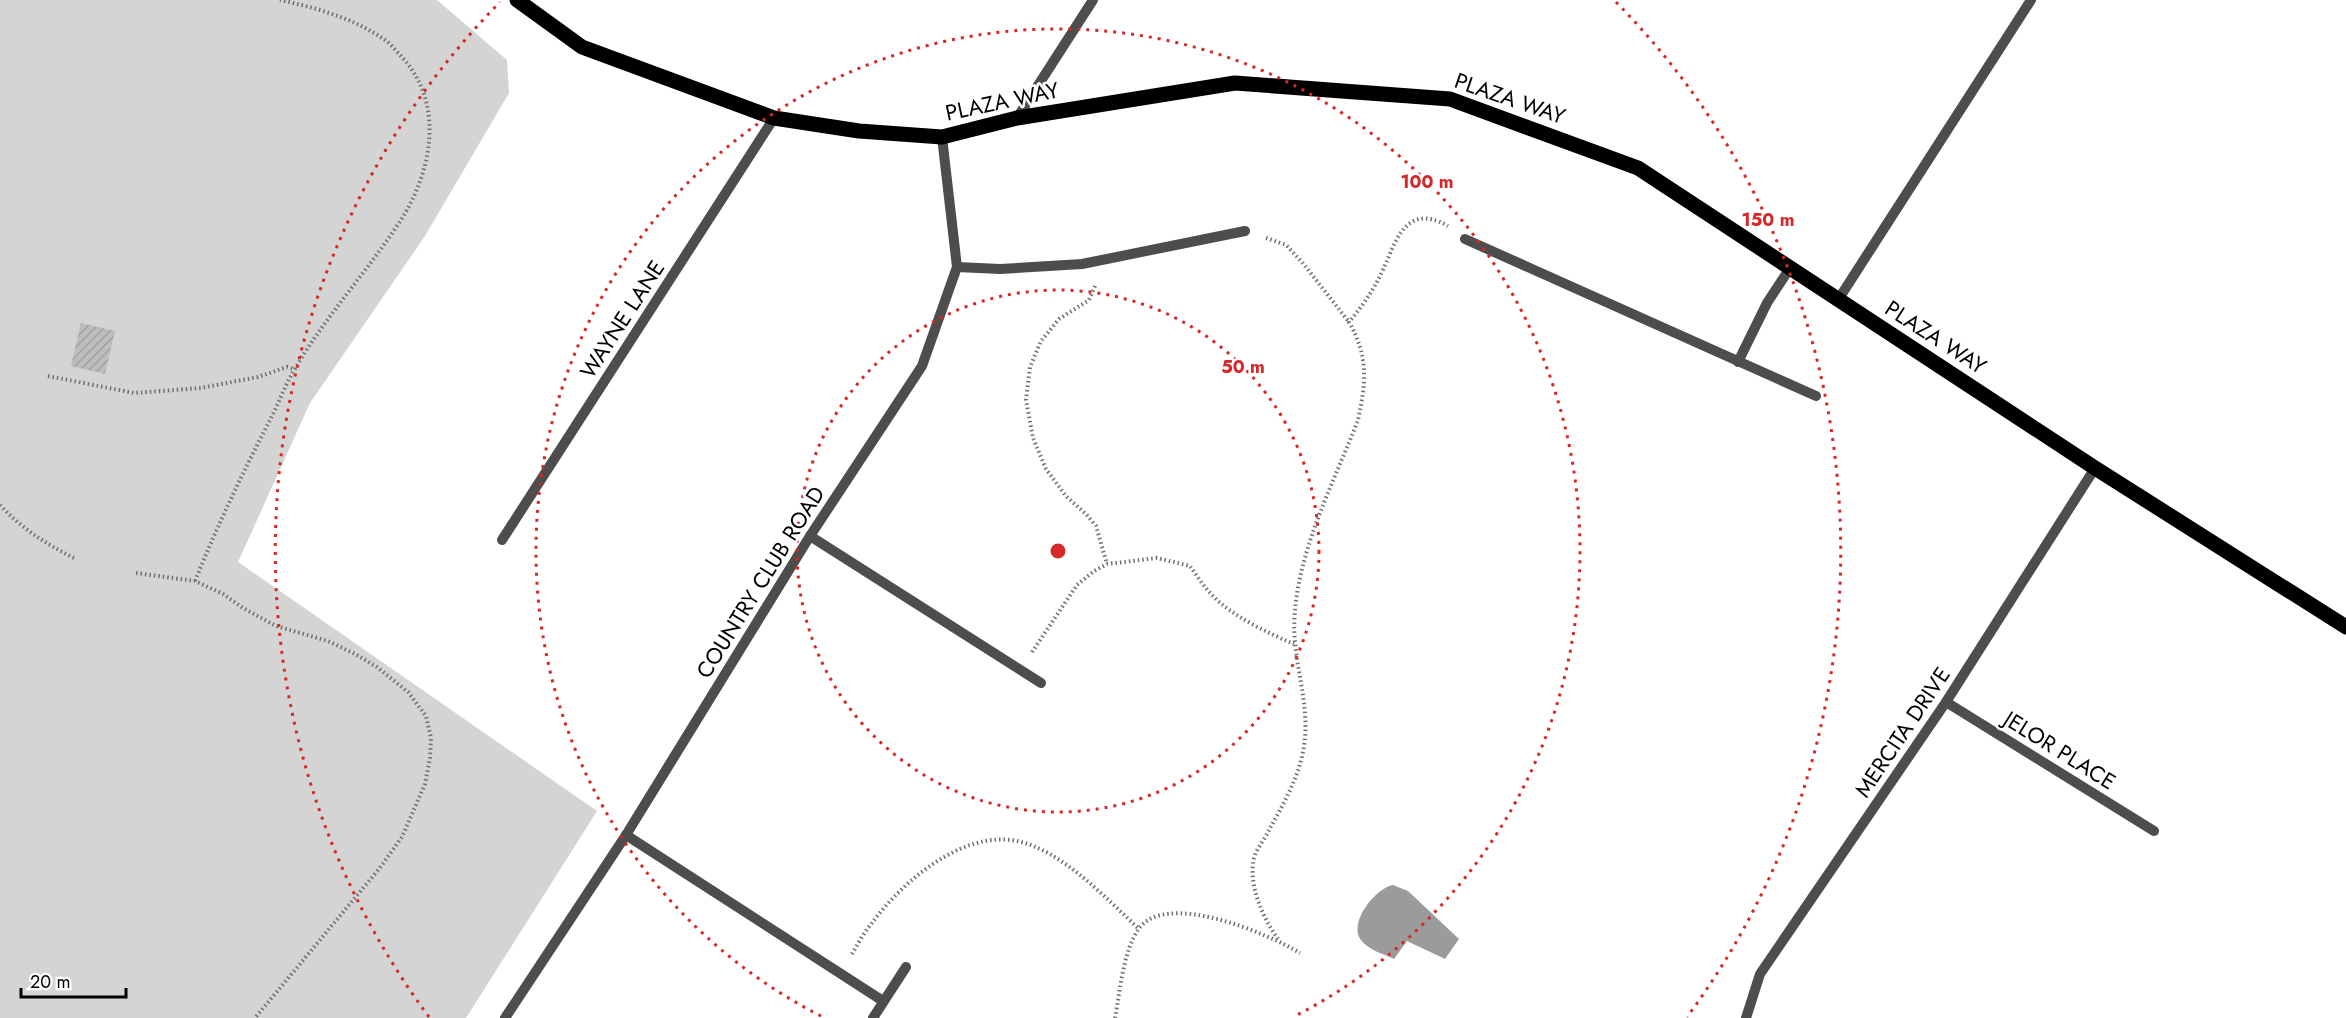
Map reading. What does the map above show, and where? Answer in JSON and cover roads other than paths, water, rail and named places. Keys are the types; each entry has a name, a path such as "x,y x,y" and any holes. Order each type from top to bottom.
{"main road":[{"name":"PLAZA WAY","path":"517,0 582,47 774,118 859,131 942,137 1017,118 1235,83 1450,99 1638,168 2096,468 2344,623"}],"street":[{"path":"1017,118 1094,0"},
{"path":"1838,300 2031,0"},
{"name":"WAYNE LANE","path":"502,540 774,118"},
{"name":"COUNTRY CLUB ROAD","path":"505,1018 626,835 810,536 922,366 957,267 942,137"},
{"path":"957,267 1000,269 1082,264 1245,231"},
{"path":"1465,239 1816,396"},
{"path":"1738,362 1767,303 1790,268"},
{"name":"MERCITA DRIVE","path":"1746,1018 1760,974 1947,702 2096,468"},
{"path":"810,536 1041,683"},
{"name":"JELOR PLACE","path":"1947,702 2154,831"},
{"path":"626,835 884,1001"},
{"path":"873,1018 906,967"}]}
